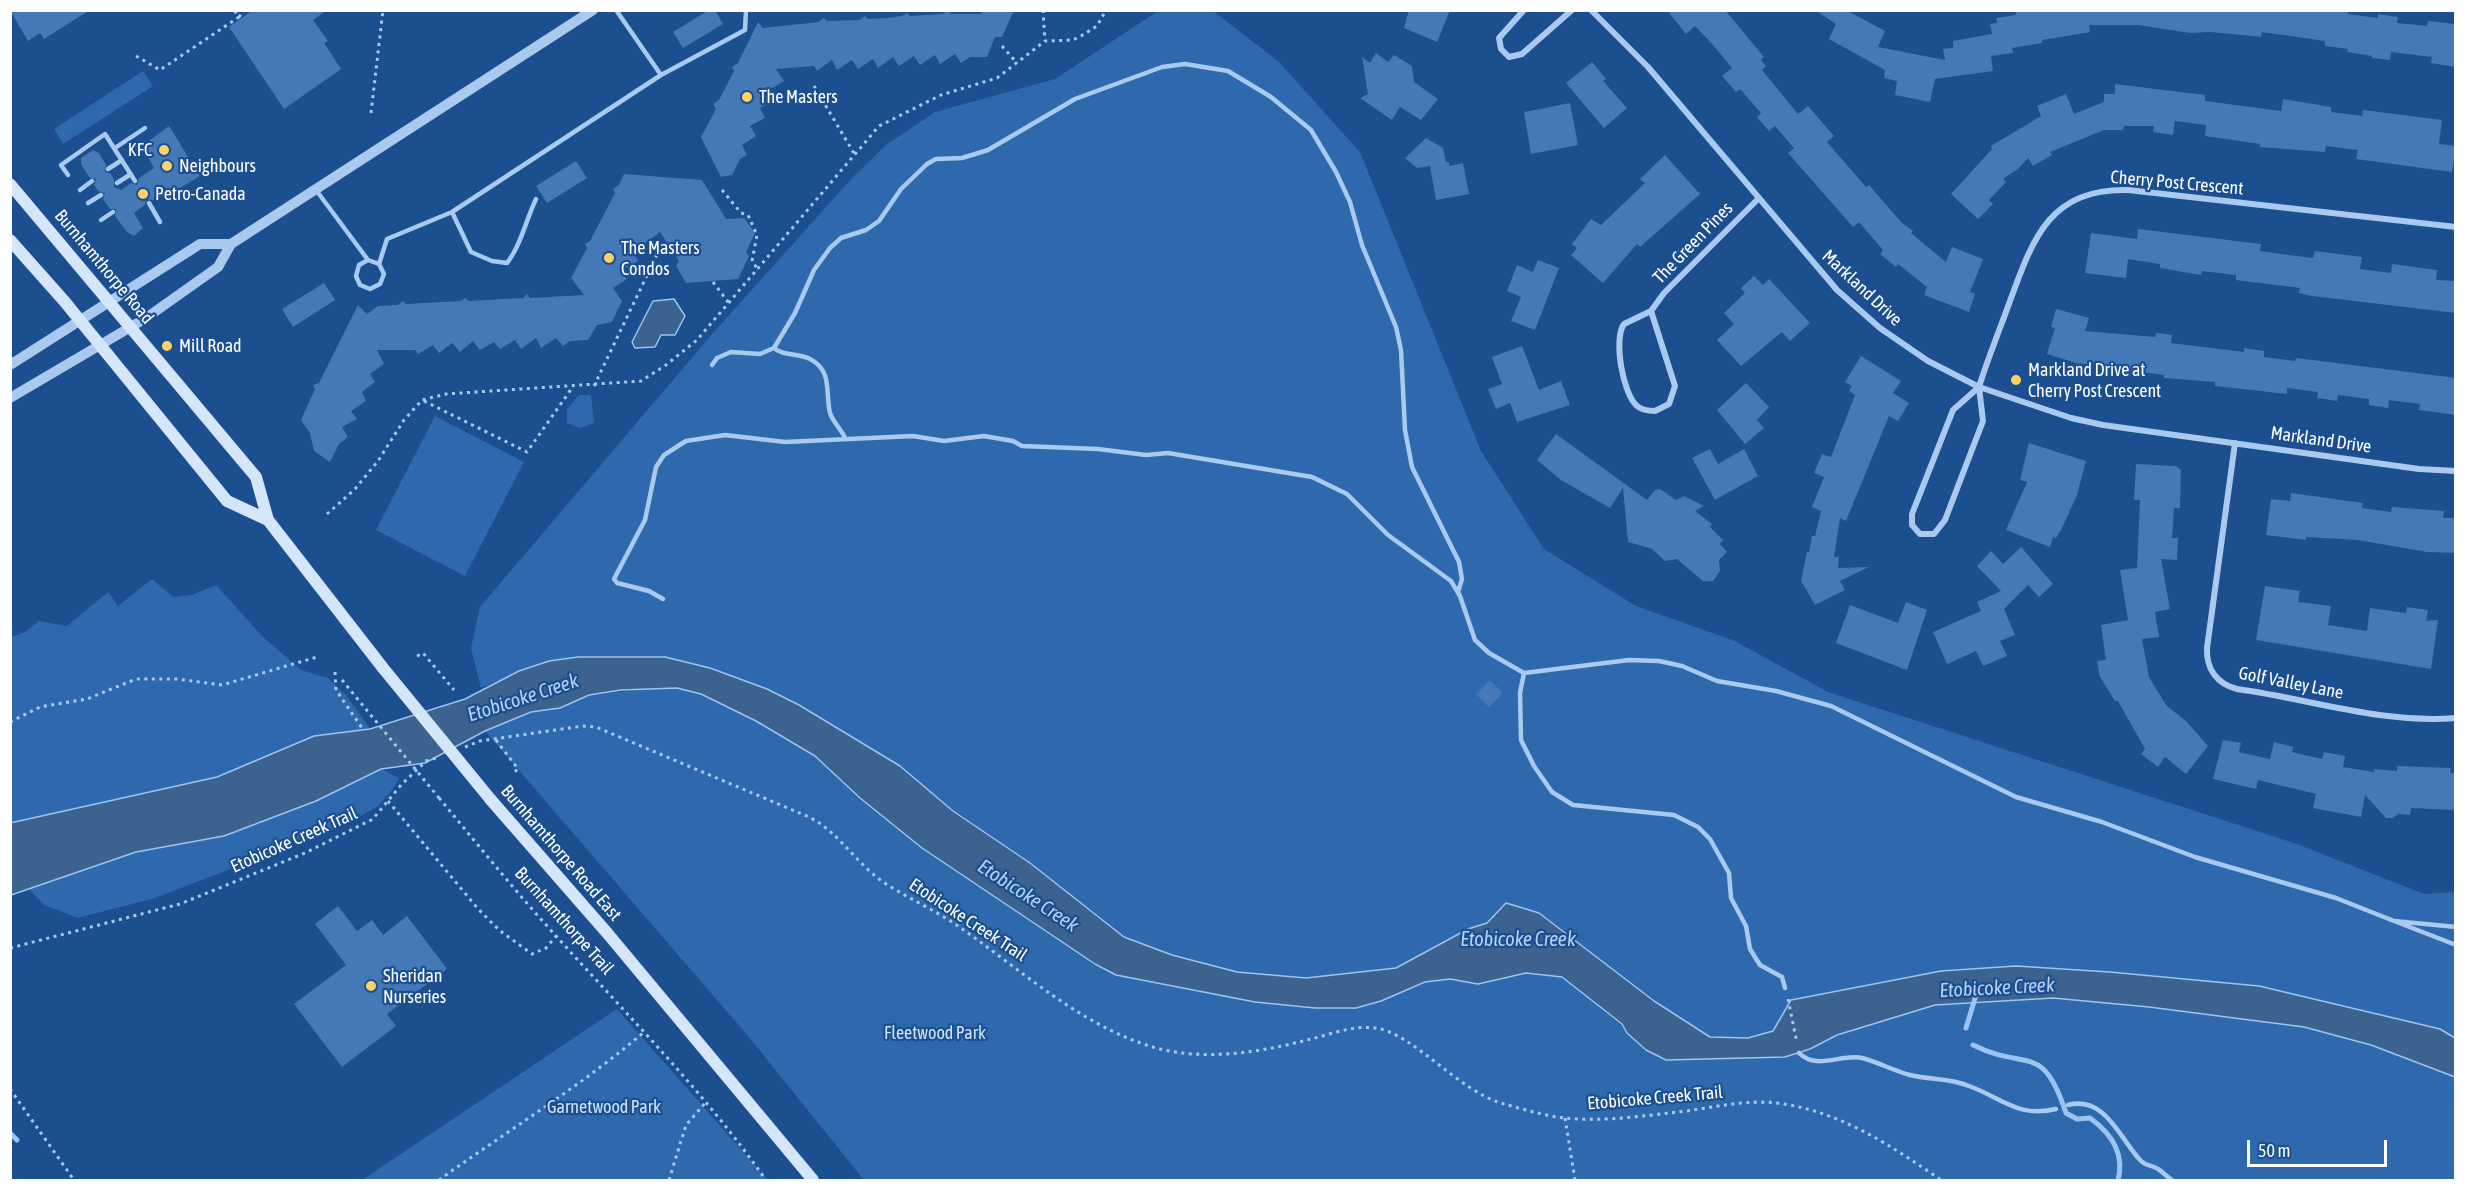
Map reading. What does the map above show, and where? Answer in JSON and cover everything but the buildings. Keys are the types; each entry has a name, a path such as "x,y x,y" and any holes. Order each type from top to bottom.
{"main road":[{"name":"Burnhamthorpe Road","path":"10,184 110,300 256,477 268,520 288,545"},
{"name":"Burnhamthorpe Road","path":"10,240 101,345 227,501 268,520"},
{"name":"Burnhamthorpe Road East","path":"288,545 382,668 491,800 608,934 813,1180"}],"street":[{"path":"10,398 132,327 218,267 231,244 593,10"},
{"path":"1524,10 1499,38 1501,50 1509,57 1522,54 1572,10"},
{"name":"Markland Drive","path":"1591,10 1648,67 1818,269 1858,310 1912,350 1979,387 2071,418 2419,469 2456,471"},
{"name":"Cherry Post Crescent","path":"1979,387 2026,258 2038,232 2066,205 2085,195 2105,189 2128,190 2456,226"},
{"name":"The Green Pines","path":"1652,311 1675,386 1669,404 1655,411 1640,408 1632,399 1617,340 1624,324 1652,311 1664,293 1759,198"},
{"path":"10,364 200,244 231,244"},
{"path":"1979,387 1983,421 1945,520 1934,534 1920,534 1912,525 1912,514 1953,410 1979,387"},
{"name":"Golf Valley Lane","path":"2235,443 2208,641 2208,662 2213,675 2224,684 2237,689 2385,717 2427,721 2456,718"}],"lane":[{"path":"616,10 661,75"},
{"path":"379,264 387,239 453,212 661,75 746,30 746,12 755,10"},
{"path":"712,365 717,358 731,352 760,354 774,348 822,257 841,238 866,230 879,221 901,189 927,164 936,159 962,158 988,150 1069,102 1162,67 1185,63 1228,71 1271,97 1311,130 1325,149 1350,202 1362,245 1396,327 1401,350 1405,430 1412,467 1459,562 1462,579 1458,592"},
{"path":"115,148 145,128"},
{"path":"68,175 61,165 105,134 135,181"},
{"path":"108,169 122,160"},
{"path":"117,183 130,174"},
{"path":"80,190 92,181"},
{"path":"315,190 368,260 379,264 384,274 380,284 370,289 360,285 356,276 359,265 368,260"},
{"path":"88,203 101,195"},
{"path":"453,212 471,252 492,261 507,263 517,250 523,226 536,199"},
{"path":"149,203 160,222"},
{"path":"101,220 113,212"},
{"path":"774,348 778,352 802,355 813,360 825,372 831,416 841,428 845,438"},
{"path":"663,599 650,591 617,583 614,579 645,520 652,478 664,455 686,441 725,435 786,442 913,436 944,441 984,436 999,438 1022,446 1065,447 1146,455 1168,453 1312,477 1347,494 1388,535 1451,581 1458,592 1475,640 1489,653 1524,673 1629,660 1659,661 1682,666 1717,681 1776,691 1831,706 2016,797 2102,822 2195,857 2336,898 2456,945"},
{"path":"1524,673 1520,693 1521,740 1534,766 1552,792 1573,805 1674,815 1698,827 1710,839 1729,873 1731,898 1746,926 1750,949 1760,965 1782,977 1785,988"},
{"path":"2394,921 2456,927"},
{"path":"1799,1053 1803,1057 1825,1061 1852,1057 1863,1058 1912,1075 1944,1079 1970,1086 2018,1110 2032,1113 2056,1109"},
{"path":"2068,1104 2083,1103 2109,1118 2140,1160 2156,1167 2172,1180"}],"path":[{"path":"234,10 239,17"},
{"path":"136,56 160,70 239,17 244,10"},
{"path":"371,113 383,10"},
{"path":"1043,10 1045,41"},
{"path":"327,514 355,489 378,461 404,420 422,400 446,394 572,388 641,381 666,365 697,340 879,126 941,95 997,78 1045,41 1073,40 1097,26 1106,10"},
{"path":"1002,46 1017,63"},
{"path":"814,86 855,155"},
{"path":"722,190 741,213 748,215 757,236 752,261 757,268"},
{"path":"594,386 662,244"},
{"path":"713,282 728,302"},
{"path":"422,400 526,453 572,388"},
{"path":"417,656 423,653 454,690"},
{"path":"10,722 39,707 87,699 136,679 177,679 222,686 317,657"},
{"path":"335,672 336,690 362,728"},
{"name":"Burnhamthorpe Trail","path":"342,680 555,936 644,1031 706,1102 766,1180"},
{"name":"Etobicoke Creek Trail","path":"458,749 480,741 584,726 596,727 809,817 831,832 881,881 953,922 1081,1013 1131,1040 1181,1052 1238,1053 1264,1050 1355,1028 1380,1029 1488,1099 1565,1118 1633,1116 1751,1102 1781,1104 1814,1110 1856,1126 1941,1180"},
{"path":"496,740 518,769 513,773"},
{"name":"Etobicoke Creek Trail","path":"10,948 180,904 315,848 373,819 426,761 437,757"},
{"path":"388,801 479,910 500,930 532,954 546,948 555,936"},
{"path":"1785,988 1799,1053"},
{"path":"439,1180 605,1065 644,1031"},
{"path":"10,1089 74,1180"},
{"path":"669,1180 686,1125 706,1102"},
{"path":"1565,1118 1575,1180"}],"green space":[{"name":"Fleetwood Park","path":"1158,11 1213,11 1278,61 1360,152 1481,451 1544,549 1636,606 1735,641 1828,692 2297,844 2424,894 2455,892 2455,1180 864,1180 748,1036 485,731 531,712 560,708 589,695 656,688 677,688 701,694 756,721 815,756 860,798 922,848 1116,975 1255,1002 1315,1008 1356,1008 1381,1001 1425,982 1450,979 1478,984 1526,973 1563,977 1622,1025 1627,1033 1666,1060 1785,1057 1773,1031 1748,1038 1710,1037 1654,1001 1539,913 1468,929 1396,968 1369,972 1306,978 1237,972 1172,955 1124,937 1030,863 799,705 767,689 665,657 578,657 549,661 481,688 471,648 480,607 713,333 852,178 886,145 935,112 1055,79"},
{"path":"143,71 153,86 63,144 54,129"},
{"path":"579,395 591,395 594,423 580,428 567,423 567,409"},
{"path":"435,416 524,462 465,576 376,530"},
{"path":"152,579 173,597 192,595 216,585 263,637 301,670 328,678 346,695 370,729 314,736 217,777 11,823 11,637 25,632 39,621 67,626 108,592 118,606"},
{"path":"381,769 399,778 393,789 378,806 345,825 155,898 78,918 44,905 29,889 136,852 224,836 316,801"},
{"name":"Garnetwood Park","path":"617,1009 768,1180 362,1180"}],"water":[{"path":"674,299 685,316 675,335 661,335 655,347 635,348 632,342 653,301"},
{"name":"Etobicoke Creek","path":"578,657 665,657 710,668 767,689 799,705 900,766 953,811 1030,863 1124,937 1172,955 1237,972 1306,978 1396,968 1468,929 1487,923 1506,903 1539,913 1654,1001 1710,1037 1748,1038 1773,1031 1791,1000 1941,971 2016,966 2259,986 2440,1029 2455,1038 2455,1077 2371,1045 2304,1027 2149,1007 2053,998 1935,1005 1837,1035 1810,1049 1785,1057 1666,1060 1646,1050 1627,1033 1622,1024 1562,977 1526,973 1478,984 1450,979 1425,982 1381,1001 1356,1008 1315,1008 1255,1002 1116,975 1095,964 922,848 860,798 815,756 756,721 701,694 677,688 621,690 589,695 560,708 531,712 485,731 425,763 381,769 316,801 224,836 136,852 11,895 10,823 217,777 314,736 370,729 465,699 519,671 549,661"}],"waterway":[{"path":"1966,1028 1976,995"},
{"path":"1973,1045 1992,1053 2031,1062 2049,1075 2066,1113 2077,1119 2090,1118 2105,1131 2115,1145 2120,1162 2118,1180"},
{"path":"10,1133 17,1140"}],"place":[{"name":"The Masters","path":"747,97"},
{"name":"KFC","path":"164,150"},
{"name":"Neighbours","path":"167,166"},
{"name":"Petro-Canada","path":"143,194"},
{"name":"The Masters Condos","path":"609,258"},
{"name":"Mill Road","path":"167,346"},
{"name":"Markland Drive at Cherry Post Crescent","path":"2016,380"},
{"name":"Sheridan Nurseries","path":"371,986"}]}
